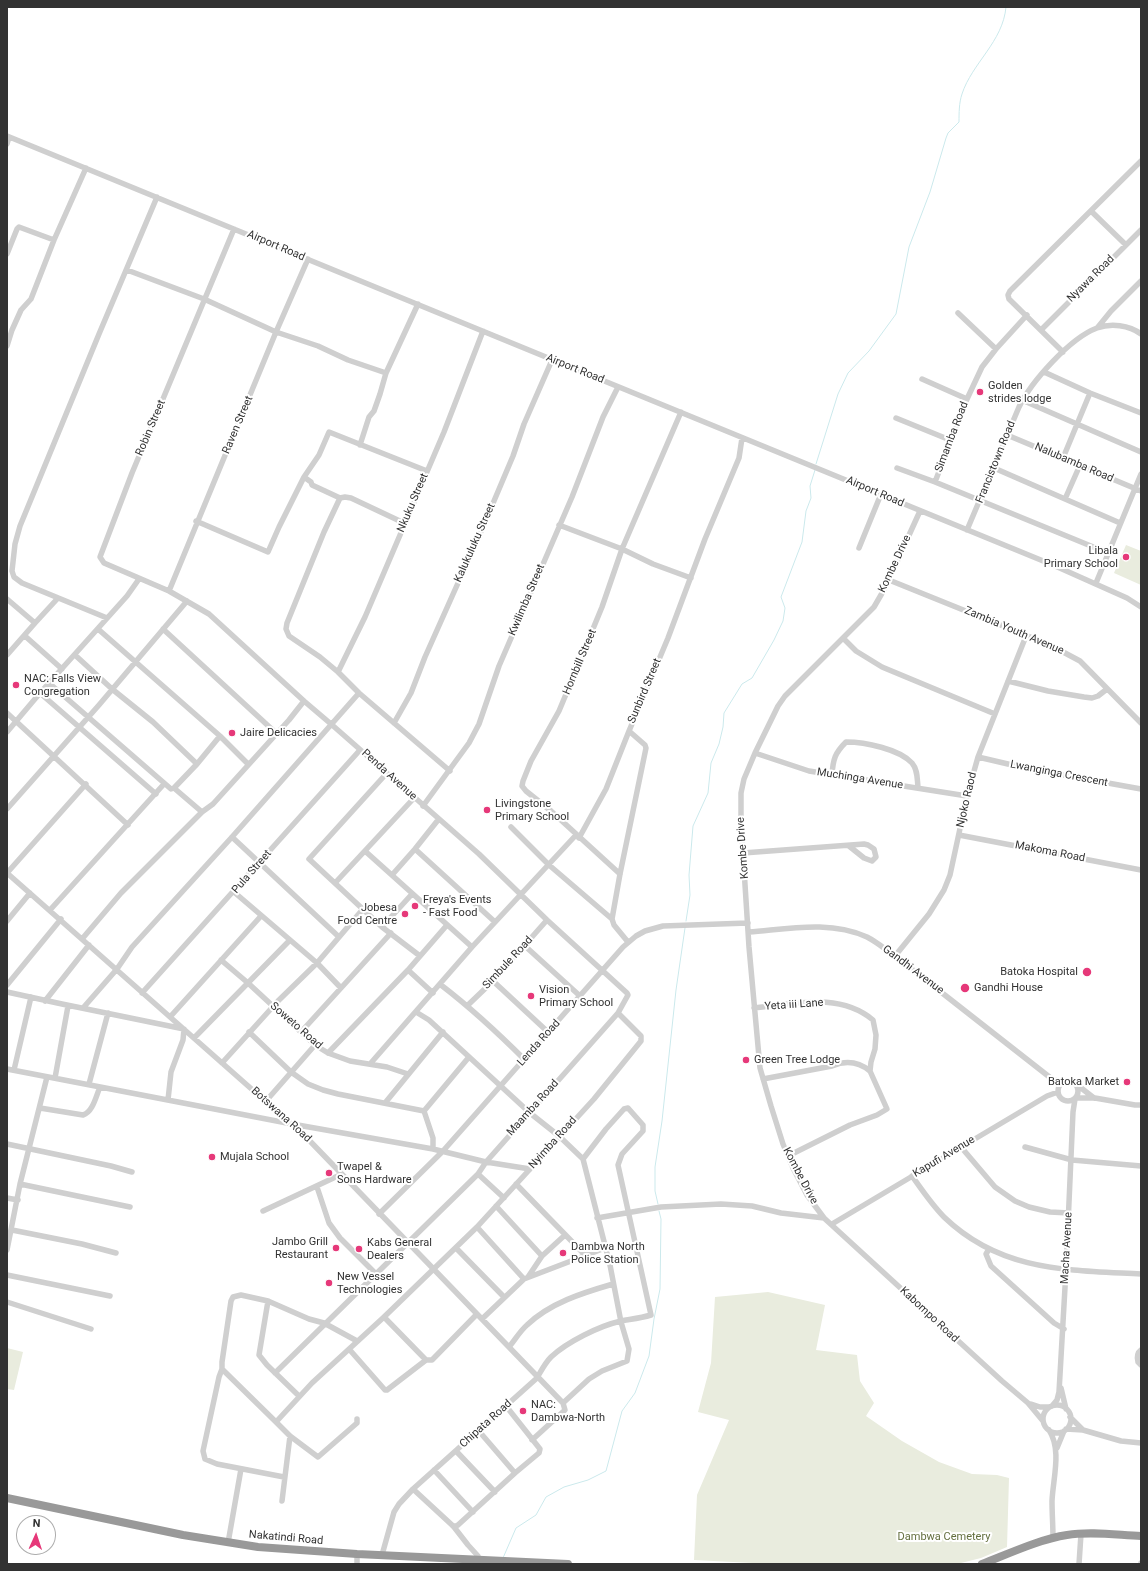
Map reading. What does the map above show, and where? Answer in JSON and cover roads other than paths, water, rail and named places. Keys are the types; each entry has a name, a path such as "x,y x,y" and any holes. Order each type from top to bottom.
{"highway":[{"name":"Nakatindi Road","path":"7,1498 158,1530 263,1548 502,1561 513,1563 568,1564"},
{"path":"982,1564 1053,1538 1094,1533 1141,1536"}],"street":[{"path":"7,144 8,136"},
{"name":"Airport Road","path":"8,136 1096,583 1127,598 1141,607"},
{"path":"1063,352 1010,299 1008,295 1010,291 1141,161"},
{"path":"7,346 21,310 31,298 54,240 86,168"},
{"path":"107,618 22,583 14,577 12,571 15,544 20,526 98,334 127,270 157,197"},
{"path":"1091,211 1125,244"},
{"path":"7,254 19,227 54,240"},
{"name":"Robin Street","path":"169,590 139,579 104,563 100,557 129,480 234,229"},
{"name":"Nyawa Road","path":"1041,330 1125,244 1141,230"},
{"name":"Raven Street","path":"169,590 196,521 308,259"},
{"path":"127,270 204,299 276,332 318,346 348,360 386,373"},
{"path":"1097,328 1111,311 1141,281"},
{"path":"360,445 369,417 374,411 386,373 418,304"},
{"path":"958,313 996,349"},
{"name":"Simamba Road","path":"935,482 966,398 982,367 996,349 1027,316"},
{"name":"Francistown Road","path":"968,530 1022,400 1044,372 1079,338 1097,328 1116,325 1132,328 1140,332"},
{"name":"Nkuku Street","path":"338,672 365,617 404,522 444,432 483,331"},
{"name":"Kalukuluku Street","path":"394,723 411,693 425,657 483,527 513,456 524,424 552,360"},
{"path":"1044,372 1090,393 1141,413"},
{"path":"922,379 966,398"},
{"name":"Kwilimba Street","path":"423,806 450,771 469,743 479,724 499,666 559,526 603,417 618,387"},
{"path":"1062,458 1090,393"},
{"path":"1022,400 1141,452"},
{"name":"Hornbill Street","path":"620,874 578,837 552,811 526,791 522,786 531,761 559,711 567,693 602,607 622,549 681,412"},
{"path":"896,418 950,440"},
{"path":"196,521 268,552 304,477 319,455 329,432 427,471"},
{"name":"Nalubamba Road","path":"1007,435 1141,491"},
{"name":"Sunbird Street","path":"612,919 646,748 646,745 629,730 668,638 739,458 742,438"},
{"path":"1065,499 1080,465"},
{"path":"897,468 935,482 1108,553"},
{"path":"994,468 1120,523"},
{"path":"1096,583 1141,474"},
{"path":"304,477 311,482 312,485 340,498 351,498 404,522"},
{"path":"859,548 881,494"},
{"path":"340,498 324,532 286,629 289,636 338,672 450,771"},
{"name":"Kombe Drive","path":"832,1224 824,1218 807,1195 788,1156 763,1079 754,1008 741,822 741,793 744,779 755,753 775,712 785,696 874,607 889,580 920,511"},
{"path":"559,526 622,549 653,564 691,578"},
{"path":"7,732 127,596 139,579"},
{"name":"Zambia Youth Avenue","path":"889,580 1050,645 1080,661 1141,723"},
{"name":"Penda Avenue","path":"169,590 209,614 219,622 304,701 438,820 479,854 547,920 602,970"},
{"path":"8,650 25,636 58,598"},
{"path":"7,599 35,623"},
{"path":"7,809 88,718 187,601"},
{"path":"98,629 220,736 248,764"},
{"path":"163,629 276,733"},
{"path":"25,636 62,669"},
{"name":"Njoko Raod","path":"895,956 929,914 944,890 950,875 967,796 978,757 1026,636"},
{"path":"843,638 856,651 882,666 995,714"},
{"path":"74,655 112,689 153,722 197,764"},
{"path":"1008,682 1048,691 1092,698 1098,696 1107,689"},
{"path":"49,683 164,784 171,789 174,788 202,812"},
{"path":"83,1008 117,969 137,941 232,837 359,692"},
{"path":"40,693 80,726 156,794"},
{"path":"82,939 122,893 202,812 213,804 304,701"},
{"path":"7,713 86,784 128,825"},
{"path":"370,1064 472,947 549,865 578,837 606,789 629,730"},
{"path":"174,788 197,764 220,736"},
{"path":"832,775 832,764 837,751 846,742 860,742 883,748 912,763 916,770 918,787"},
{"name":"Pula Street","path":"142,993 360,750"},
{"name":"Muchinga Avenue","path":"755,753 809,771 918,787 967,796"},
{"name":"Lwanginga Crescent","path":"978,757 1032,769 1141,789"},
{"path":"386,774 309,859 382,927 420,956"},
{"path":"7,873 86,784"},
{"path":"50,910 164,784"},
{"path":"335,883 414,798"},
{"path":"392,875 438,820"},
{"path":"511,827 549,865 612,919 614,925 628,942"},
{"name":"Makoma Road","path":"959,835 1141,870"},
{"path":"232,837 338,937"},
{"path":"743,853 848,846 868,845 874,849 876,857 872,861 864,858 848,846"},
{"path":"415,849 496,922"},
{"path":"365,851 412,894 426,904 472,947"},
{"name":"Botswana Road","path":"7,873 292,1124 434,1269 537,1378 563,1403"},
{"path":"234,892 317,963 341,988"},
{"path":"7,921 30,893"},
{"path":"382,927 412,894"},
{"path":"222,1063 273,1006 317,963 363,909"},
{"path":"170,1017 261,916"},
{"path":"7,985 61,919"},
{"name":"Simbule Road","path":"468,1005 493,981 547,920"},
{"name":"Lenda Road","path":"379,1214 443,1151 628,942 645,931 663,926 748,923"},
{"path":"328,1054 408,970 447,925"},
{"name":"Gandhi Avenue","path":"749,932 821,927 849,930 869,938 895,956 1052,1079 1063,1082"},
{"path":"301,1032 391,933"},
{"path":"194,1038 290,940"},
{"path":"45,1001 89,945"},
{"path":"525,946 580,996"},
{"name":"Soweto Road","path":"220,960 248,983 315,1045 328,1054 340,1058 387,1067 408,1074"},
{"path":"408,970 433,993"},
{"name":"Maamba Road","path":"274,1373 478,1174 486,1162 618,1013 627,998 627,993 602,970"},
{"path":"493,981 549,1033"},
{"path":"441,984 468,1005 524,1060"},
{"path":"7,992 68,1006 184,1029 183,1040 171,1072 168,1100"},
{"path":"14,1070 31,998"},
{"name":"Yeta iii Lane","path":"754,1008 826,1002 843,1004 865,1014 873,1020 876,1035 875,1049 870,1071"},
{"path":"54,1078 68,1006"},
{"path":"416,1012 429,1020 443,1032 502,1085 530,1113 559,1136 583,1159 610,1265 621,1322 630,1349 627,1361 602,1371 589,1379 563,1403 565,1410 532,1440"},
{"path":"89,1084 108,1013"},
{"name":"Nyimba Road","path":"276,1422 299,1396 384,1317 477,1227 594,1098 641,1041 641,1036 618,1013"},
{"path":"249,1032 291,1072 308,1084 322,1090 424,1111"},
{"path":"385,1103 443,1032"},
{"path":"266,1101 315,1045"},
{"path":"424,1111 469,1056"},
{"path":"763,1079 841,1063 858,1064 870,1071 887,1108 886,1110 850,1125 788,1156"},
{"path":"7,1069 292,1124 433,1149 486,1162 530,1168"},
{"path":"7,1250 20,1184 47,1077"},
{"name":"Gandhi Avenue","path":"1052,1079 1058,1091"},
{"path":"1073,1112 1059,1096 1058,1091 1063,1082 1069,1081 1075,1083 1095,1098"},
{"path":"1075,1083 1078,1092 1075,1098"},
{"path":"40,1108 83,1115 86,1114 90,1111 100,1087"},
{"name":"Kapufi Avenue","path":"832,1224 1047,1096 1058,1091"},
{"path":"1064,1101 1075,1098 1095,1098 1141,1105"},
{"name":"Macha Avenue","path":"1051,1407 1057,1400 1060,1384 1064,1328 1073,1112 1075,1098"},
{"path":"583,1159 624,1108 628,1108 634,1113 643,1125 643,1131 622,1154 618,1165 628,1212"},
{"path":"424,1111 433,1138 433,1149"},
{"path":"7,1144 111,1166 132,1172"},
{"path":"961,1147 994,1187 1015,1201 1029,1207 1050,1212 1069,1213"},
{"path":"1024,1147 1072,1160 1141,1166"},
{"path":"264,1211 342,1174"},
{"path":"478,1174 504,1198"},
{"path":"912,1176 944,1217 964,1234 1002,1255 1027,1264 1066,1270 1141,1274"},
{"path":"20,1184 130,1207"},
{"path":"516,1184 585,1255"},
{"path":"317,1187 329,1223 340,1238 375,1273"},
{"path":"7,1198 18,1200"},
{"path":"597,1218 661,1207 720,1204 752,1206 781,1213 824,1218"},
{"path":"496,1206 542,1256"},
{"name":"Chipata Road","path":"382,1555 394,1512 399,1504 413,1489 537,1378 550,1358 561,1348 574,1340 621,1322 652,1315 628,1212"},
{"name":"Kabompo Road","path":"832,1224 1002,1381 1028,1403 1043,1421"},
{"path":"477,1227 526,1278"},
{"path":"12,1230 82,1244 116,1253"},
{"path":"482,1319 526,1278 542,1256 565,1235"},
{"path":"456,1248 504,1297"},
{"path":"526,1278 605,1248"},
{"path":"989,1248 986,1254 991,1266 1054,1323 1064,1328"},
{"path":"7,1275 110,1296"},
{"path":"509,1347 526,1326 544,1311 557,1304 613,1284"},
{"path":"284,1477 217,1464 205,1459 203,1451 222,1369 233,1297 242,1295 268,1301 309,1319 324,1323 357,1341"},
{"path":"268,1301 259,1355 274,1373 299,1396"},
{"path":"7,1302 91,1329"},
{"path":"349,1349 386,1390 426,1360 432,1360 477,1314"},
{"path":"384,1317 426,1360"},
{"path":"1141,1350 1138,1353 1137,1360 1141,1365"},
{"path":"222,1369 290,1436 318,1457 357,1423 357,1419"},
{"name":"Macha Avenue","path":"1060,1384 1066,1409"},
{"name":"Kabompo Road","path":"1028,1403 1040,1407 1051,1407"},
{"path":"454,1526 458,1525 539,1453 540,1448 506,1406"},
{"path":"1053,1538 1052,1500 1056,1452 1055,1440 1043,1421 1044,1414 1051,1407 1058,1406 1066,1409 1070,1417 1083,1430"},
{"path":"1056,1452 1070,1422 1070,1417"},
{"path":"478,1430 515,1473"},
{"path":"1049,1430 1058,1433 1065,1430 1083,1430 1121,1440 1141,1443"},
{"path":"282,1501 290,1436"},
{"path":"456,1450 495,1492"},
{"path":"228,1543 241,1469"},
{"path":"434,1470 473,1512"},
{"path":"413,1489 454,1526 468,1546 478,1556 478,1560"},
{"path":"1079,1564 1081,1534"},
{"path":"357,1554 357,1564"}],"waterway":[{"path":"816,464 838,394 848,373 869,351 896,314 909,247 930,192 946,138 948,133 959,122 962,94 973,72 999,31 1004,20 1006,7"},
{"path":"686,921 690,895 689,875 693,826 708,793 711,763 719,744 723,727 724,713 742,684 752,678 783,621 785,608 781,597 802,542 806,511 811,498 810,486 815,470"},
{"path":"658,1204 655,1191 655,1167 662,1121 676,990 685,928"},
{"path":"503,1558 516,1528 536,1515 546,1497 564,1487 588,1480 606,1471 622,1411 635,1393 649,1356 660,1289 661,1219 659,1211"}],"place":[{"name":"Golden strides lodge","path":"980,392"},
{"name":"Libala Primary School","path":"1126,557"},
{"name":"NAC: Falls View Congregation","path":"16,685"},
{"name":"Jaire Delicacies","path":"232,733"},
{"name":"Livingstone Primary School","path":"487,810"},
{"name":"Freya's Events - Fast Food","path":"415,906"},
{"name":"Jobesa Food Centre","path":"405,914"},
{"name":"Batoka Hospital","path":"1087,972"},
{"name":"Gandhi House","path":"965,988"},
{"name":"Vision Primary School","path":"531,996"},
{"name":"Green Tree Lodge","path":"746,1060"},
{"name":"Batoka Market","path":"1127,1082"},
{"name":"Mujala School","path":"212,1157"},
{"name":"Twapel & Sons Hardware","path":"329,1173"},
{"name":"Jambo Grill Restaurant","path":"336,1248"},
{"name":"Kabs General Dealers","path":"359,1249"},
{"name":"Dambwa North Police Station","path":"563,1253"},
{"name":"New Vessel Technologies","path":"329,1283"},
{"name":"NAC: Dambwa-North","path":"523,1411"}],"park label":[{"name":"Dambwa Cemetery","path":"944,1537"}]}
